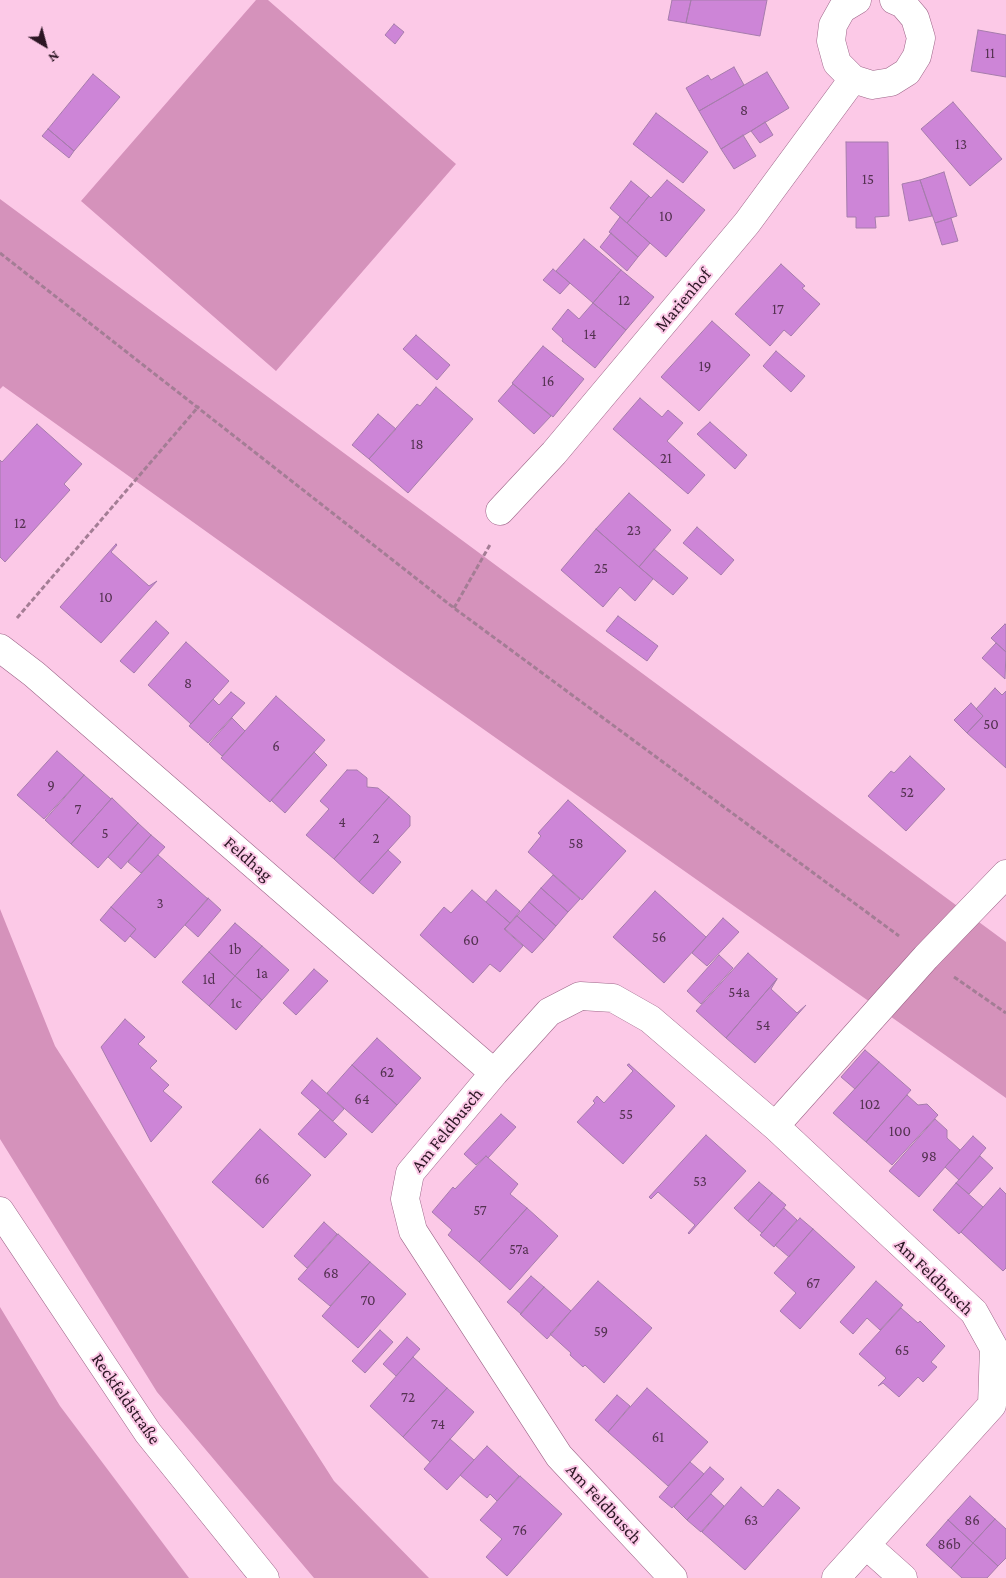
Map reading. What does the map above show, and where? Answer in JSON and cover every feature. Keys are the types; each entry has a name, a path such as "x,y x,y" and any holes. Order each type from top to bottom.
{"street":[{"path":"843,3 833,25 830,41 837,63 853,79 872,85 891,82 907,72 917,56 921,38 915,18 903,4 894,0"},
{"name":"Marienhof","path":"500,511 554,453 747,223 853,79"},
{"name":"Feldhag","path":"0,648 34,674 494,1072"},
{"path":"775,1126 926,957 1006,874"},
{"name":"Am Feldbusch","path":"673,1578 559,1456 413,1230 405,1199 410,1173 494,1072 549,1012 580,996 613,998 650,1019 775,1126 974,1312 994,1348 992,1405 836,1578"},
{"name":"Reckfeldstraße","path":"0,1211 148,1433 265,1578"},
{"path":"866,1545 903,1578"}],"path":[{"path":"0,253 199,406 454,608 926,957 1006,1013"},
{"path":"13,623 199,406"},
{"path":"454,608 491,544 500,511"}],"shaded area":[{"path":"256,0 268,0 456,164 276,371 81,201"},
{"path":"0,199 1006,942 1006,1098 401,671 3,386 0,389"},
{"path":"0,909 55,1046 334,1481 429,1578 314,1578 157,1392 0,1139"},
{"path":"0,1307 60,1406 189,1578 0,1578"}],"building":[{"path":"672,0 691,0 686,23 668,20"},
{"path":"691,0 767,0 760,36 686,23"},
{"path":"394,24 404,32 395,44 385,35"},
{"path":"978,30 1006,35 1006,77 971,71"},
{"path":"734,67 744,85 699,111 686,88 708,75 711,80"},
{"path":"767,72 789,108 721,149 699,111"},
{"path":"93,74 120,97 74,151 48,129"},
{"path":"953,102 1002,159 970,186 921,129"},
{"path":"656,113 708,152 683,183 633,144"},
{"path":"765,122 773,135 760,143 751,131"},
{"path":"48,129 74,151 69,158 42,136"},
{"path":"743,135 756,156 734,169 721,149"},
{"path":"846,142 888,142 889,216 875,217 876,228 856,228 856,217 847,217"},
{"path":"944,172 957,216 935,223 920,180"},
{"path":"667,180 705,210 666,257 627,223 649,196 651,198"},
{"path":"920,180 932,216 909,221 902,184"},
{"path":"631,181 649,196 627,223 610,208"},
{"path":"620,217 650,243 638,257 609,232"},
{"path":"951,218 958,241 942,245 935,223"},
{"path":"611,233 638,257 627,271 600,247"},
{"path":"584,239 621,270 593,303 556,271"},
{"path":"781,264 805,286 802,288 820,304 791,336 784,330 770,346 735,314"},
{"path":"553,269 570,283 560,294 543,280"},
{"path":"621,270 654,297 626,330 593,303"},
{"path":"593,303 626,330 595,368 562,341 563,339 552,329 568,309 579,319"},
{"path":"712,321 750,355 699,411 661,377"},
{"path":"416,335 450,365 437,380 403,349"},
{"path":"543,346 584,379 553,417 512,383"},
{"path":"776,351 805,376 791,392 763,366"},
{"path":"513,384 551,416 534,434 498,401"},
{"path":"436,387 473,419 408,493 369,459 417,404 420,406"},
{"path":"640,398 662,417 668,410 683,423 667,441 705,475 688,494 613,429"},
{"path":"378,414 396,429 369,459 352,445"},
{"path":"710,422 747,455 735,469 697,434"},
{"path":"37,424 82,464 64,484 70,490 5,562 0,557 0,460 2,462"},
{"path":"629,493 671,530 639,567 596,529"},
{"path":"697,527 734,560 721,575 683,543"},
{"path":"596,529 653,579 635,601 620,587 603,607 561,570"},
{"path":"116,544 111,552 149,586 157,581 101,643 60,607"},
{"path":"654,549 688,578 673,595 639,567"},
{"path":"618,616 658,646 647,661 606,631"},
{"path":"156,621 169,633 134,673 120,661"},
{"path":"1006,625 1006,652 991,638"},
{"path":"186,642 229,681 191,724 148,685"},
{"path":"996,643 1006,652 1005,679 982,658"},
{"path":"995,688 1002,695 1006,691 1006,768 967,733 983,716 976,709"},
{"path":"231,692 245,703 208,743 189,726 213,699 219,705"},
{"path":"276,696 325,740 270,802 221,758"},
{"path":"971,703 983,716 967,733 954,720"},
{"path":"232,718 245,731 222,756 209,744"},
{"path":"57,751 84,775 44,819 17,795"},
{"path":"314,752 327,765 285,813 271,800"},
{"path":"910,756 945,789 906,831 868,796 891,771 894,773"},
{"path":"347,770 357,770 367,778 367,787 378,788 389,797 334,859 306,835 329,809 320,801"},
{"path":"84,775 111,799 71,844 45,820"},
{"path":"389,797 410,816 410,826 359,882 334,859"},
{"path":"112,798 138,823 98,868 71,844"},
{"path":"568,800 626,851 582,900 528,852 541,836 538,833"},
{"path":"138,823 151,835 121,869 108,857"},
{"path":"151,835 165,847 141,873 128,862"},
{"path":"388,850 401,862 373,894 359,882"},
{"path":"158,855 208,899 155,958 130,936 136,929 111,907"},
{"path":"553,875 580,899 568,912 541,888"},
{"path":"541,888 568,912 556,926 529,902"},
{"path":"472,890 510,923 504,929 523,946 500,972 490,964 473,983 420,935 444,907 451,913"},
{"path":"496,890 520,911 510,923 486,902"},
{"path":"655,891 706,937 664,983 613,937"},
{"path":"208,898 221,910 198,937 185,925"},
{"path":"529,902 556,926 544,940 517,916"},
{"path":"111,907 136,929 125,942 100,920"},
{"path":"517,916 544,940 532,953 505,929"},
{"path":"723,918 739,932 707,966 692,953"},
{"path":"235,923 262,946 235,976 209,952"},
{"path":"262,946 289,970 262,1000 235,976"},
{"path":"209,952 235,976 209,1006 182,982"},
{"path":"748,953 777,979 726,1038 696,1011"},
{"path":"719,955 733,968 701,1004 687,991"},
{"path":"314,969 328,981 296,1015 283,1003"},
{"path":"235,976 262,1000 236,1030 209,1006"},
{"path":"777,979 771,989 797,1013 806,1005 755,1063 726,1038"},
{"path":"125,1019 145,1037 138,1044 157,1061 150,1068 169,1085 163,1091 182,1107 151,1142 101,1047"},
{"path":"377,1038 421,1078 397,1105 352,1065"},
{"path":"865,1050 879,1062 855,1089 841,1077"},
{"path":"879,1062 911,1090 866,1142 833,1113"},
{"path":"629,1064 675,1106 623,1164 577,1122 595,1103 593,1101 597,1096 604,1103 633,1071 627,1065"},
{"path":"352,1065 397,1105 372,1133 327,1093"},
{"path":"312,1080 344,1109 333,1121 301,1093"},
{"path":"907,1095 918,1105 927,1104 938,1115 892,1165 866,1142"},
{"path":"320,1110 347,1134 325,1158 298,1134"},
{"path":"501,1114 516,1127 488,1158 486,1156 476,1165 464,1154"},
{"path":"935,1119 947,1130 947,1138 960,1150 919,1197 889,1171"},
{"path":"260,1129 311,1175 263,1228 212,1182"},
{"path":"706,1135 746,1171 689,1234 695,1225 658,1192 651,1199 649,1197"},
{"path":"973,1136 986,1148 959,1180 945,1167"},
{"path":"486,1156 518,1184 510,1194 527,1208 479,1262 448,1235 452,1230 432,1212 453,1187 455,1189"},
{"path":"980,1156 993,1168 969,1194 956,1183"},
{"path":"759,1182 772,1193 748,1221 734,1208"},
{"path":"956,1183 983,1207 959,1234 933,1210"},
{"path":"1000,1188 1006,1194 1006,1268 1003,1271 961,1232"},
{"path":"772,1193 786,1205 762,1233 748,1221"},
{"path":"527,1208 558,1236 510,1290 479,1262"},
{"path":"784,1208 797,1220 774,1247 760,1235"},
{"path":"800,1218 813,1229 789,1257 775,1245"},
{"path":"324,1222 337,1234 307,1268 294,1256"},
{"path":"813,1229 855,1267 800,1329 780,1311 796,1293 774,1273"},
{"path":"338,1234 370,1262 330,1306 298,1279"},
{"path":"370,1262 406,1294 358,1348 322,1316"},
{"path":"531,1276 544,1287 521,1314 507,1302"},
{"path":"598,1281 652,1328 604,1383 585,1365 583,1367 550,1334"},
{"path":"876,1281 903,1305 880,1330 867,1318 853,1334 840,1322"},
{"path":"544,1287 571,1311 547,1339 520,1314"},
{"path":"901,1308 918,1323 920,1321 945,1346 931,1362 937,1367 923,1382 918,1377 899,1397 883,1383 878,1386 886,1378 859,1354"},
{"path":"380,1330 393,1342 365,1373 352,1361"},
{"path":"407,1337 420,1349 396,1376 383,1364"},
{"path":"413,1357 447,1388 403,1437 370,1406"},
{"path":"447,1388 474,1412 430,1462 403,1437"},
{"path":"647,1388 708,1442 668,1486 608,1432"},
{"path":"617,1395 630,1406 608,1432 595,1420"},
{"path":"450,1439 474,1460 447,1490 424,1469"},
{"path":"487,1446 519,1476 497,1501 490,1494 487,1498 460,1475"},
{"path":"690,1462 704,1474 672,1508 659,1497"},
{"path":"710,1467 724,1479 687,1520 674,1507"},
{"path":"520,1476 562,1514 507,1576 486,1557 502,1539 480,1520"},
{"path":"741,1487 763,1507 778,1489 800,1508 745,1570 702,1532"},
{"path":"711,1494 724,1506 701,1532 687,1520"},
{"path":"970,1496 995,1519 973,1543 948,1520"},
{"path":"995,1519 1006,1529 1006,1558 998,1566 973,1543"},
{"path":"948,1520 973,1543 951,1568 926,1545"},
{"path":"973,1543 998,1566 987,1578 962,1578 951,1568"}]}
